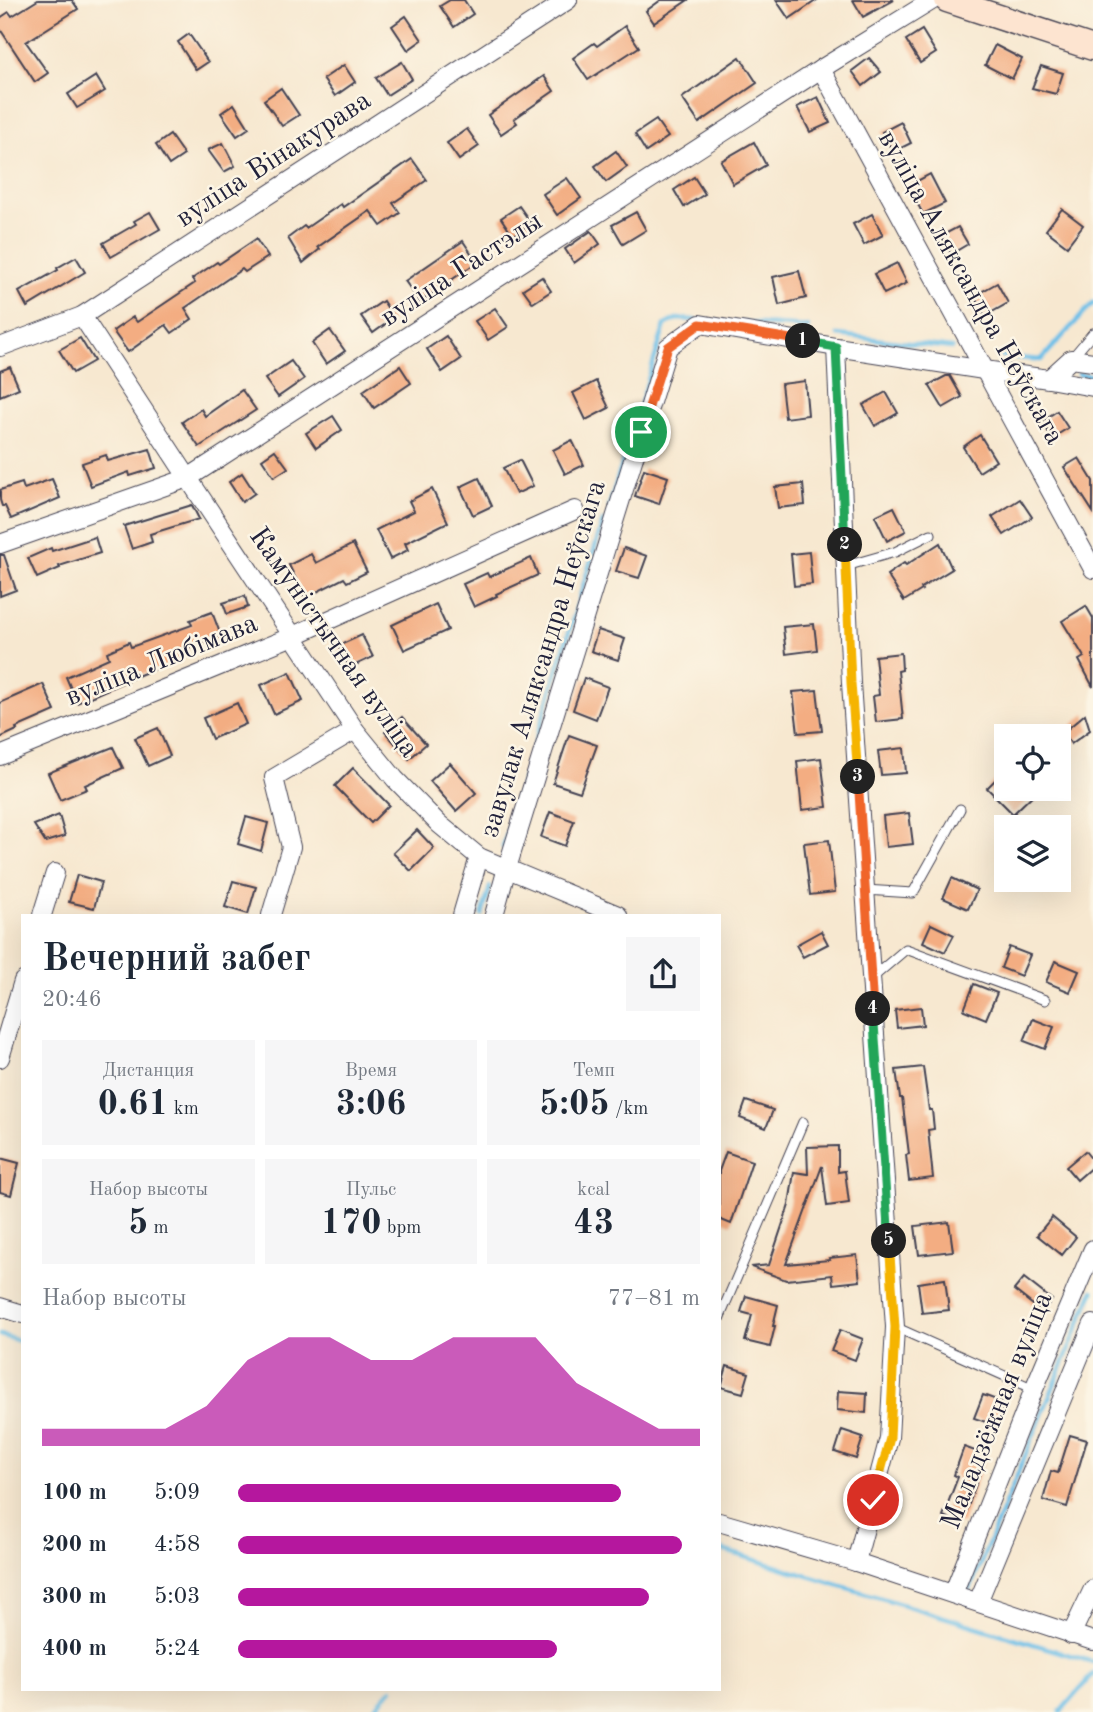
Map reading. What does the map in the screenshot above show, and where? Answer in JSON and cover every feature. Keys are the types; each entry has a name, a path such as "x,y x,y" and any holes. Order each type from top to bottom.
{"main road":[{"path":"947,0 983,6 1093,48"}],"street":[{"name":"вуліца Вінакурава","path":"0,346 82,316 568,0"},
{"name":"вуліца Гастэлы","path":"0,544 188,478 821,69 933,0"},
{"name":"вуліца Аляксандра Неўскага","path":"821,69 1093,569"},
{"name":"Камуністычная вуліца","path":"82,316 355,730 394,779 439,824 479,857 616,914"},
{"name":"завулак Аляксандра Неўскага","path":"494,914 668,347 700,324 1093,387"},
{"path":"836,347 851,683 895,1327 890,1438 856,1562"},
{"path":"1049,379 1071,359 1093,362"},
{"name":"вуліца Любімава","path":"0,756 293,636 575,510"},
{"path":"271,914 291,847 274,778 355,730"},
{"name":"завулак Аляксандра Неўскага","path":"462,914 479,857"},
{"path":"42,914 55,873"},
{"path":"0,1058 21,988"},
{"name":"Маладзёжная вуліца","path":"953,1594 1093,1249"},
{"path":"0,1307 21,1313"},
{"name":"Маладзёжная вуліца","path":"978,1602 1093,1324"},
{"path":"721,1523 856,1562 1093,1641"},
{"path":"1071,1635 1093,1589"}],"lane":[{"path":"1071,359 1093,333"},
{"path":"846,566 895,552 931,534"},
{"path":"865,890 913,893 960,808"},
{"path":"871,979 906,949 1045,1000"},
{"path":"721,1314 803,1122"},
{"path":"895,1327 1034,1389"}],"building":[{"path":"38,0 72,0 78,9 26,42 48,73 35,82 0,29 0,18 9,12 12,16"},
{"path":"450,0 464,0 473,14 454,27 440,6"},
{"path":"661,0 688,0 654,23 646,11"},
{"path":"776,0 817,0 789,19"},
{"path":"853,0 894,0 863,17"},
{"path":"406,16 422,40 408,50 392,26"},
{"path":"625,26 639,47 588,80 573,58 594,43 597,46"},
{"path":"922,30 936,53 920,63 906,40"},
{"path":"189,34 208,62 196,70 178,42"},
{"path":"995,45 1022,59 1012,79 985,65"},
{"path":"740,57 757,83 699,123 682,98"},
{"path":"869,58 881,72 863,86 852,71"},
{"path":"402,62 412,79 387,95 376,78"},
{"path":"344,65 355,82 335,96 323,79"},
{"path":"1041,66 1063,73 1056,94 1032,88"},
{"path":"96,76 105,91 77,108 68,94"},
{"path":"544,76 554,91 514,119 517,123 501,134 488,115"},
{"path":"281,88 299,115 282,126 264,100"},
{"path":"818,97 830,123 810,132 797,107"},
{"path":"234,104 249,128 237,136 221,113"},
{"path":"656,120 668,137 646,152 635,134"},
{"path":"901,122 911,143 893,152 882,132"},
{"path":"467,129 479,146 459,160 447,143"},
{"path":"170,135 184,155 169,165 156,145"},
{"path":"754,142 766,165 733,184 721,161"},
{"path":"223,143 235,166 224,172 208,150"},
{"path":"616,151 627,167 606,182 595,166"},
{"path":"412,159 427,180 393,203 400,213 381,226 370,211 318,247 320,249 303,263 288,238 341,204 343,207"},
{"path":"930,174 945,203 923,214 908,186"},
{"path":"694,177 705,194 684,207 674,190"},
{"path":"567,178 581,198 557,215 543,194"},
{"path":"519,206 531,223 513,236 501,218"},
{"path":"1062,209 1083,225 1067,246 1046,230"},
{"path":"150,212 160,229 111,257 103,243 136,224 134,221"},
{"path":"636,212 646,230 623,244 612,225"},
{"path":"872,214 883,235 864,245 853,224"},
{"path":"958,227 968,244 951,254 941,236"},
{"path":"591,231 600,244 574,263 565,249"},
{"path":"256,239 268,257 245,272 242,269 185,308 192,319 172,333 166,325 128,352 113,331 133,317 137,322 195,283 192,279"},
{"path":"463,241 477,262 420,302 405,281"},
{"path":"76,257 85,272 27,307 19,292"},
{"path":"897,263 907,283 884,294 874,274"},
{"path":"799,271 806,298 779,305 773,277"},
{"path":"542,277 551,291 533,303 523,289"},
{"path":"997,283 1008,303 985,316 974,296"},
{"path":"383,301 394,318 373,333 361,316"},
{"path":"495,308 508,327 488,340 475,321"},
{"path":"330,330 345,351 326,364 312,343"},
{"path":"446,336 461,359 442,372 427,349"},
{"path":"80,338 94,361 73,373 59,350"},
{"path":"291,361 304,379 278,397 265,379"},
{"path":"400,366 411,383 374,408 363,391"},
{"path":"10,367 19,388 0,396 0,371"},
{"path":"950,376 962,397 943,408 929,385"},
{"path":"596,381 609,408 586,420 573,393"},
{"path":"805,381 808,415 785,418 781,384"},
{"path":"242,390 256,410 199,447 182,422 201,409 205,416"},
{"path":"886,392 898,413 875,426 863,405"},
{"path":"1057,411 1068,428 1052,438 1042,421"},
{"path":"333,416 342,430 316,448 306,433"},
{"path":"980,435 996,461 979,472 963,447"},
{"path":"572,440 584,465 565,474 553,450"},
{"path":"150,449 156,468 130,476 129,472 91,486 82,463 106,455 108,461"},
{"path":"275,450 288,468 274,477 262,459"},
{"path":"1079,458 1093,481 1093,512 1064,467"},
{"path":"520,460 533,486 516,494 503,468"},
{"path":"644,469 668,477 659,504 635,496"},
{"path":"242,473 255,493 242,502 229,482"},
{"path":"479,478 492,506 473,515 460,487"},
{"path":"52,479 60,498 11,519 5,506 2,506 0,490 22,483 24,489"},
{"path":"803,484 805,505 778,508 775,487"},
{"path":"432,489 448,522 405,543 408,550 390,559 376,530 414,511 409,501"},
{"path":"1020,499 1032,517 1004,535 992,517"},
{"path":"192,505 199,519 150,534 152,542 132,549 124,526"},
{"path":"894,507 906,531 887,541 875,516"},
{"path":"95,537 100,553 59,566 60,568 37,578 28,558 51,548 52,551"},
{"path":"940,543 952,569 904,601 887,575"},
{"path":"353,544 367,572 347,582 344,578 305,598 289,565 311,554 316,563"},
{"path":"624,548 647,556 639,578 616,571"},
{"path":"809,552 812,584 794,586 791,554"},
{"path":"0,555 4,555 16,590 0,596"},
{"path":"531,558 538,575 474,607 463,584 487,573 489,577"},
{"path":"245,596 248,607 227,614 223,603"},
{"path":"436,604 448,630 404,650 392,625"},
{"path":"1086,606 1093,618 1093,687 1079,660 1084,657 1062,621"},
{"path":"212,612 221,636 179,651 182,659 77,703 66,677 109,658 107,652 129,642 131,647 192,625 190,620"},
{"path":"814,624 817,650 786,654 783,627"},
{"path":"598,630 625,639 618,660 591,651"},
{"path":"362,635 373,657 349,668 338,646"},
{"path":"901,653 902,670 898,671 903,719 876,722 873,696 879,695 875,656"},
{"path":"290,672 303,701 274,714 261,685"},
{"path":"584,678 608,687 596,719 573,710"},
{"path":"43,684 55,711 0,738 0,703"},
{"path":"817,690 822,731 798,733 793,692"},
{"path":"237,703 246,724 212,739 203,718"},
{"path":"1085,714 1090,730 1071,744 1071,726"},
{"path":"402,717 426,744 409,759 385,732"},
{"path":"158,728 170,756 148,766 135,738"},
{"path":"569,735 597,745 580,792 553,783"},
{"path":"113,747 123,768 85,785 87,789 60,800 48,773"},
{"path":"904,748 906,773 881,775 878,751"},
{"path":"821,758 827,807 802,810 797,761"},
{"path":"450,763 476,793 456,811 430,781"},
{"path":"353,768 389,805 371,823 335,786"},
{"path":"994,781 994,795 987,788"},
{"path":"1000,801 1027,801 1013,814"},
{"path":"550,812 574,821 565,846 541,837"},
{"path":"909,813 913,844 886,847 883,816"},
{"path":"59,815 65,836 45,842 34,825"},
{"path":"246,817 268,823 261,851 238,844"},
{"path":"417,830 434,848 411,871 393,853"},
{"path":"829,840 835,892 810,895 804,843"},
{"path":"77,875 101,882 94,908 69,902"},
{"path":"952,878 977,890 968,909 943,898"},
{"path":"233,881 256,887 248,914 225,907"},
{"path":"931,924 954,935 945,952 923,942"},
{"path":"821,931 828,944 803,957 796,945"},
{"path":"1009,947 1030,955 1021,976 1001,968"},
{"path":"1055,961 1079,971 1070,992 1046,982"},
{"path":"974,984 997,993 986,1019 964,1010"},
{"path":"921,1007 923,1025 897,1028 895,1010"},
{"path":"1033,1019 1054,1027 1045,1049 1024,1041"},
{"path":"923,1067 934,1129 928,1130 933,1178 909,1181 906,1155 909,1154 896,1070"},
{"path":"746,1101 773,1110 766,1128 740,1118"},
{"path":"838,1146 838,1172 845,1171 849,1203 827,1206 822,1166 786,1264 857,1255 860,1281 833,1284 832,1275 786,1280 751,1267 769,1265 789,1205 794,1172 808,1174 807,1147"},
{"path":"1085,1151 1093,1161 1093,1166 1077,1180 1066,1167"},
{"path":"726,1152 752,1161 731,1224 721,1220 721,1166"},
{"path":"0,1158 19,1163 11,1195 0,1192"},
{"path":"1052,1217 1076,1237 1062,1255 1037,1235"},
{"path":"949,1222 953,1251 919,1255 915,1226"},
{"path":"1024,1278 1052,1300 1042,1312 1014,1290"},
{"path":"945,1279 949,1310 922,1313 918,1283"},
{"path":"746,1296 778,1305 770,1347 745,1341 752,1315 741,1312"},
{"path":"840,1330 863,1339 855,1360 831,1351"},
{"path":"727,1366 749,1373 743,1393 721,1387"},
{"path":"838,1391 867,1393 866,1413 837,1410"},
{"path":"983,1395 1005,1403 997,1426 974,1418"},
{"path":"842,1430 863,1437 856,1459 835,1452"},
{"path":"1070,1435 1087,1440 1067,1507 1043,1500 1051,1471 1058,1473"},
{"path":"964,1447 986,1455 962,1524 943,1516 958,1477 954,1475"}],"waterway":[{"path":"999,356 1041,360 1093,303"},
{"path":"609,506 665,325 676,319 697,320"},
{"path":"744,323 808,327"},
{"path":"838,335 952,348"},
{"path":"1079,374 1093,376"},
{"path":"503,847 603,521"},
{"path":"482,914 490,887"},
{"path":"970,1589 1093,1291"},
{"path":"0,1335 21,1341"},
{"path":"721,1550 1093,1662"},
{"path":"1060,1712 1093,1674"},
{"path":"371,1712 390,1691"}],"route":[{"path":"641,432 668,347 700,324 836,347 851,683 895,1327 890,1438 873,1500"}]}
